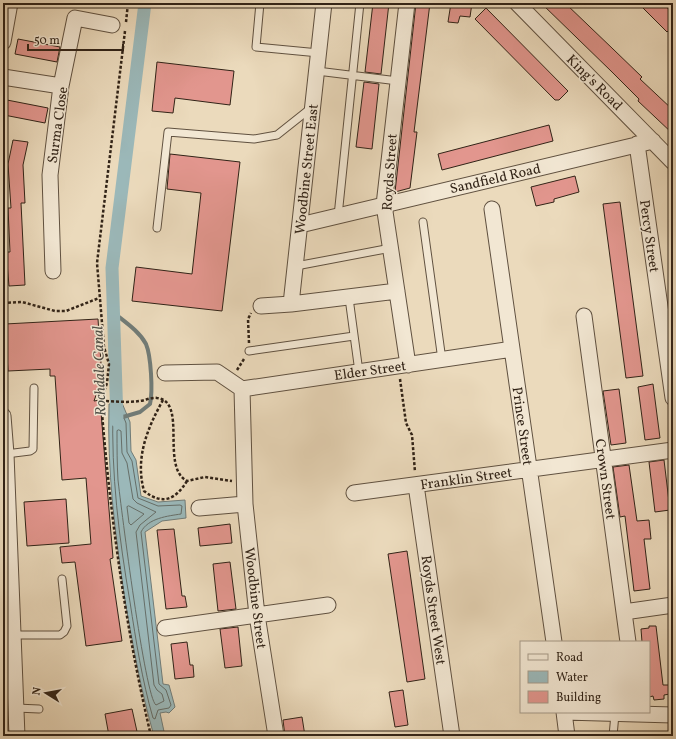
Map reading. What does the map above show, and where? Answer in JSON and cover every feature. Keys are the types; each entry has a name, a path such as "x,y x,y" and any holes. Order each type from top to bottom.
{"street":[{"name":"Woodbine Street East","path":"291,304 324,3"},
{"name":"Royds Street","path":"403,366 397,291 384,205 407,3"},
{"name":"King's Road","path":"517,3 673,162"},
{"path":"3,42 7,11"},
{"name":"Surma Close","path":"53,271 50,175 62,86 75,18 112,26"},
{"path":"3,77 62,86"},
{"name":"Sandfield Road","path":"300,225 653,141"},
{"name":"Percy Street","path":"636,144 673,398"},
{"name":"Prince Street","path":"492,209 554,641"},
{"path":"261,306 349,298 397,291"},
{"name":"Crown Street","path":"584,316 628,641"},
{"name":"Elder Street","path":"236,384 358,372 512,350"},
{"path":"165,373 217,372 236,384"},
{"name":"Woodbine Street","path":"236,384 242,417 245,504 257,615 276,736"},
{"path":"3,416 6,454 12,635 8,658 15,684 17,736"},
{"name":"Franklin Street","path":"354,493 673,450"},
{"name":"Royds Street West","path":"416,485 452,736"},
{"path":"199,508 245,504"},
{"path":"165,628 328,605"},
{"path":"624,612 673,605"},
{"path":"564,713 567,736"},
{"path":"590,713 673,715"}],"lane":[{"path":"260,3 256,47 319,53"},
{"path":"338,216 360,3"},
{"path":"317,71 398,81"},
{"path":"157,228 168,132 254,139 277,135 313,106"},
{"path":"423,222 442,360"},
{"path":"296,266 390,248"},
{"path":"349,298 358,372"},
{"path":"249,351 354,336"},
{"path":"6,454 30,451 32,449 34,388"},
{"path":"12,635 60,635 64,632 67,626 62,578"},
{"path":"16,708 39,709"},
{"path":"613,736 615,714"}],"path":[{"path":"128,3 97,264 104,348 109,364 107,383 101,401 115,540 135,668 151,736"},
{"path":"3,303 22,302 55,311 66,311 99,298"},
{"path":"403,366 406,423 412,435 416,485"},
{"path":"101,401 139,401 157,398 163,400 172,411 174,423 174,458 177,471 182,478 187,481 206,477 244,482"},
{"path":"163,400 153,420 140,456 144,491 157,498 172,498 180,492 187,481"}],"water":[{"path":"122,403 130,422 131,451 136,460 141,496 158,502 185,500 186,518 162,521 145,532 163,684 169,685 175,707 169,713 160,713 165,736 154,736 149,719 131,634 118,551 112,502 109,453 109,404"}],"building":[{"path":"373,3 389,3 381,74 365,72"},
{"path":"416,3 430,3 414,132 417,132 410,188 395,192"},
{"path":"451,3 472,3 470,17 460,16 458,23 448,22"},
{"path":"541,3 565,3 642,77 640,79 673,110 673,134 638,101 639,99"},
{"path":"638,3 662,3 673,13 673,26 667,32"},
{"path":"486,8 568,91 559,100 555,100 475,19"},
{"path":"18,39 60,47 57,62 15,54"},
{"path":"157,62 234,71 230,105 175,98 173,113 152,111"},
{"path":"364,82 379,84 372,149 356,147"},
{"path":"7,100 48,108 45,123 4,115"},
{"path":"549,125 553,141 442,170 438,154"},
{"path":"13,140 28,142 23,165 25,203 21,203 25,285 9,286 6,252 10,252 8,208 11,208 8,164"},
{"path":"170,154 240,162 222,311 132,301 136,267 192,274 201,193 167,189"},
{"path":"575,176 579,192 554,199 554,202 536,206 531,187"},
{"path":"620,202 643,376 626,378 603,204"},
{"path":"98,319 102,378 94,401 100,400 113,558 110,559 122,641 86,646 75,562 62,563 60,547 91,544 86,478 62,480 55,376 50,376 50,369 8,371 5,324"},
{"path":"653,384 660,438 645,440 638,387"},
{"path":"619,389 626,443 611,445 603,391"},
{"path":"664,460 670,510 655,512 649,462"},
{"path":"629,465 637,521 649,520 651,539 644,539 650,589 634,591 625,516 620,517 613,467"},
{"path":"66,499 69,543 27,546 24,502"},
{"path":"230,524 232,543 200,546 198,528"},
{"path":"174,529 182,596 185,596 187,607 166,609 157,530"},
{"path":"407,551 425,679 407,682 388,554"},
{"path":"230,562 236,609 218,611 213,564"},
{"path":"649,626 656,626 663,685 669,685 670,694 664,695 664,699 654,700 653,696 650,697 650,641 642,641 641,629 649,628"},
{"path":"238,627 242,666 225,668 220,629"},
{"path":"187,642 190,665 193,665 194,677 175,679 171,644"},
{"path":"403,690 408,725 395,727 389,692"},
{"path":"132,709 138,736 109,736 105,714"},
{"path":"302,717 305,736 285,736 283,720"}],"waterway":[{"name":"Rochdale Canal","path":"117,421 112,268 145,3"},
{"path":"114,313 132,327 143,339 148,349 150,365 150,404 140,412 123,417"}]}
